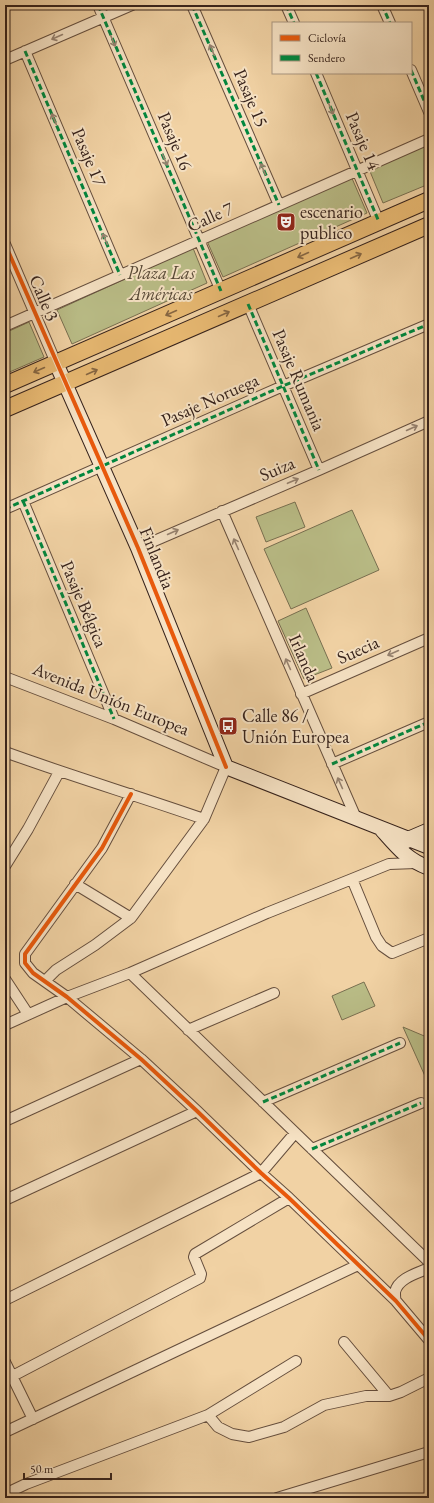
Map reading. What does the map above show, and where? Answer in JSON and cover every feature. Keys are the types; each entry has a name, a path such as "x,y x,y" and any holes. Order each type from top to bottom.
{"main road":[{"path":"5,385 429,200"},
{"path":"5,409 429,225"}],"street":[{"name":"Pasaje 16","path":"98,5 221,291"},
{"path":"5,60 132,5"},
{"name":"Pasaje 15","path":"192,5 279,205"},
{"path":"286,5 294,22"},
{"path":"382,5 390,22"},
{"name":"Pasaje 17","path":"25,51 120,275"},
{"path":"412,72 429,112"},
{"name":"Pasaje 14","path":"316,74 380,222"},
{"name":"Calle 7","path":"5,326 429,139"},
{"name":"Calle 3","path":"5,244 56,363"},
{"name":"Pasaje Rumania","path":"248,304 319,470"},
{"name":"Pasaje Noruega","path":"5,510 283,386 429,324"},
{"name":"Finlandia","path":"56,363 138,548 226,767"},
{"name":"Suiza","path":"138,548 319,470 429,420"},
{"name":"Pasaje Bélgica","path":"23,501 114,719"},
{"name":"Irlanda","path":"222,511 356,818"},
{"name":"Suecia","path":"301,694 429,638"},
{"name":"Avenida Unión Europea","path":"5,678 114,719 226,767 380,828 404,844 429,868"},
{"path":"332,764 429,722"},
{"path":"5,752 59,772 204,818"},
{"path":"45,981 56,970 95,945 131,918 204,818 226,767"},
{"path":"5,866 28,829 59,772"},
{"path":"131,794 102,848 25,954 25,963 33,973 67,997 141,1059 197,1111 261,1174 289,1198 396,1301 429,1340"},
{"path":"389,864 404,844 429,830"},
{"name":"Avenida Unión Europea","path":"404,844 429,847"},
{"path":"5,1025 67,997 130,973 267,913 389,864 422,861"},
{"path":"352,879 376,937 382,946 392,953 429,938"},
{"path":"75,884 131,918"},
{"path":"130,973 429,1262"},
{"path":"6,981 28,1014"},
{"path":"188,1030 274,993"},
{"path":"263,1102 400,1043"},
{"path":"5,1121 141,1059"},
{"path":"312,1149 421,1103"},
{"path":"5,1200 197,1111"},
{"path":"5,1300 261,1174 295,1133"},
{"path":"9,1378 200,1278 201,1274 194,1257 195,1254 289,1198"},
{"path":"5,1432 358,1265"},
{"path":"396,1301 395,1291 400,1283 409,1276 429,1268"},
{"path":"344,1342 389,1396"},
{"path":"5,1494 26,1484 208,1415 296,1361"},
{"path":"5,1362 9,1378 33,1419"},
{"path":"208,1415 218,1427 232,1434 249,1437 284,1427 324,1404 366,1396 389,1396 401,1392 429,1378"},
{"path":"277,1498 429,1452"}],"green space":[{"path":"429,144 429,184 383,203 369,169"},
{"name":"Plaza Las Américas","path":"351,176 367,213 223,277 207,241"},
{"name":"Plaza Las Américas","path":"193,248 207,283 72,344 57,310"},
{"path":"29,322 44,357 5,374 5,333"},
{"path":"295,502 305,527 266,542 256,517"},
{"path":"352,510 379,570 291,609 264,549"},
{"path":"306,608 332,668 304,679 278,621"},
{"path":"364,982 375,1006 342,1020 332,996"},
{"path":"403,1027 429,1038 429,1085"}],"marked path":[{"path":"98,5 221,291"},
{"path":"192,5 279,205"},
{"path":"286,5 294,22"},
{"path":"382,5 390,22"},
{"path":"25,51 120,275"},
{"path":"412,72 429,112"},
{"path":"316,74 379,222"},
{"path":"248,304 319,470"},
{"path":"5,509 283,386 429,324"},
{"path":"23,501 114,719"},
{"path":"332,764 429,722"},
{"path":"263,1102 400,1043"},
{"path":"312,1149 421,1103"}],"cycle path":[{"path":"5,244 138,548 226,767"},
{"path":"131,794 102,848 25,954 25,963 33,973 67,997 141,1059 197,1111 396,1301 429,1340"}],"place":[{"name":"escenario publico","path":"286,222"},
{"name":"Calle 86 / Unión Europea","path":"228,726"}]}
